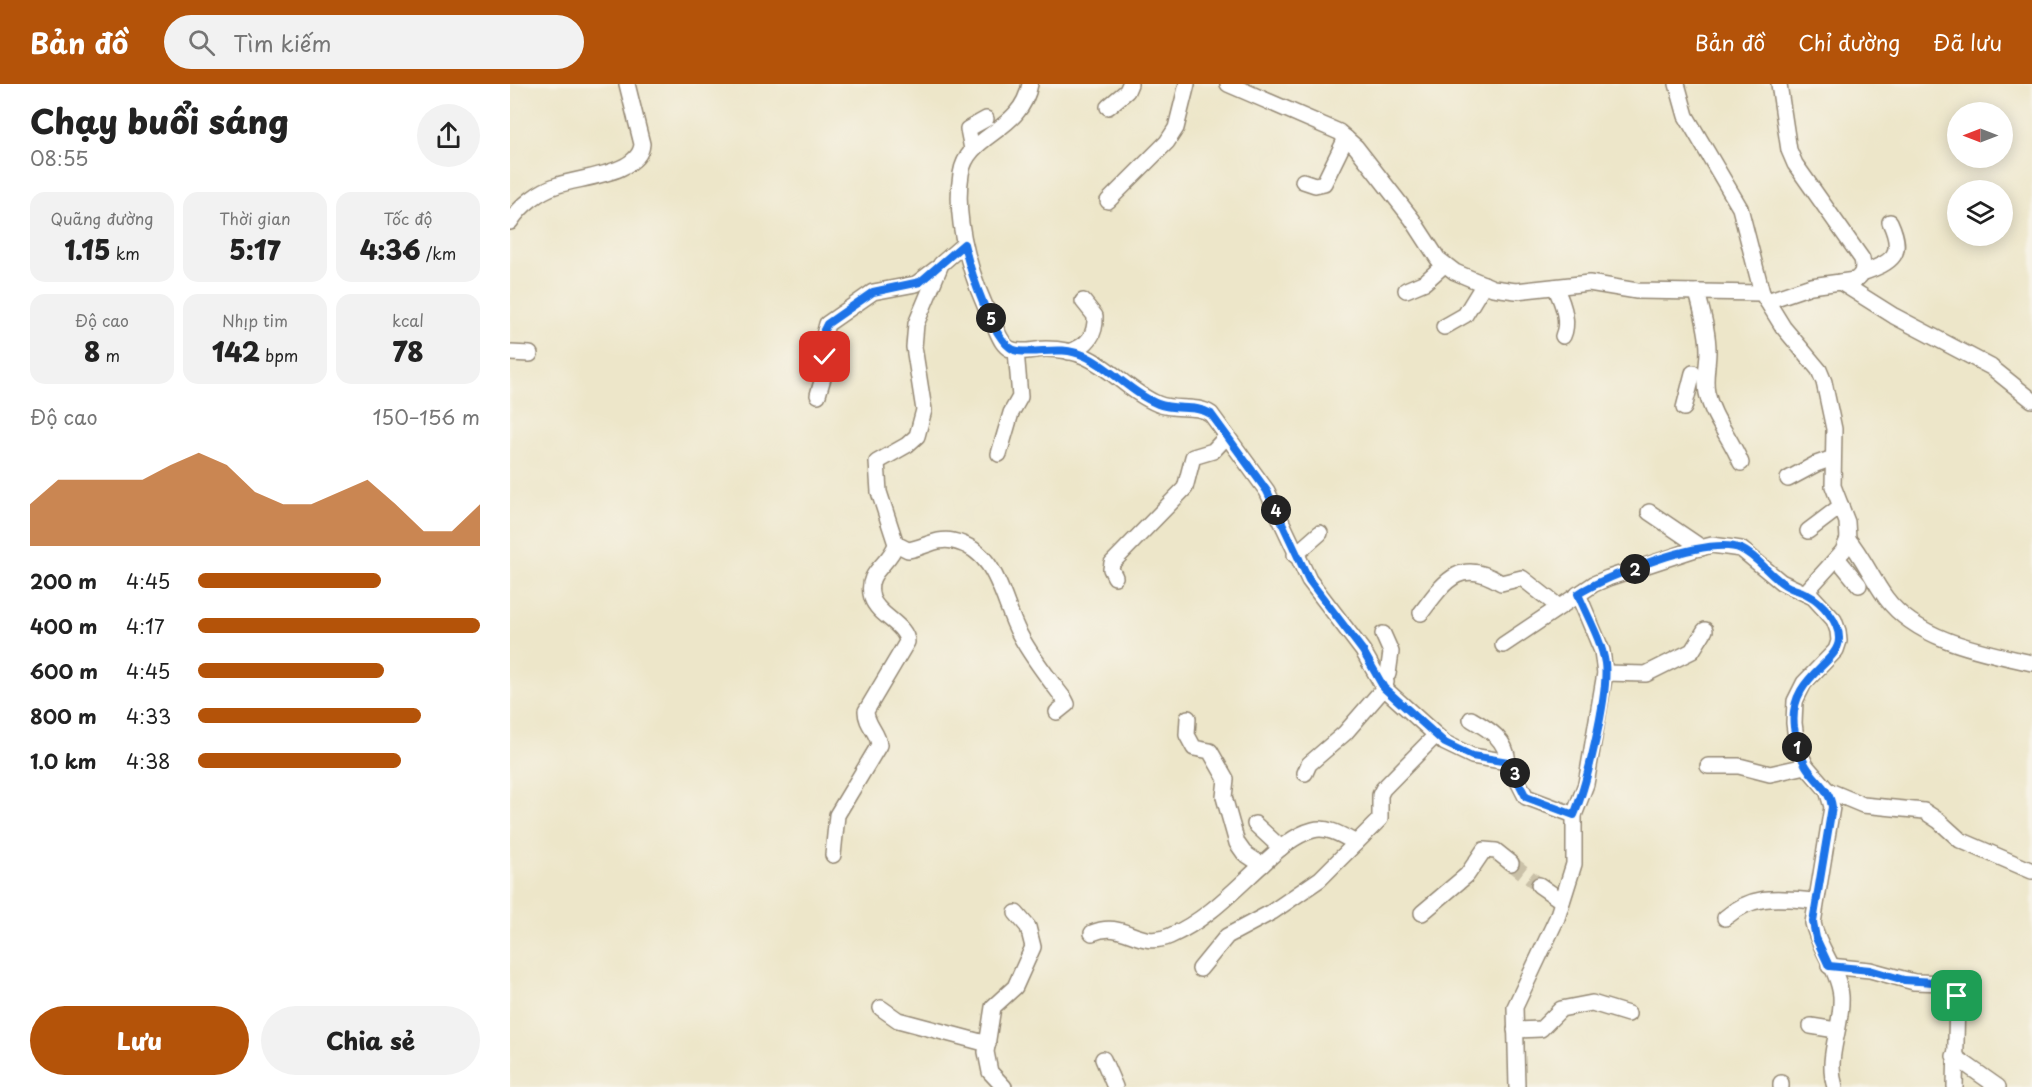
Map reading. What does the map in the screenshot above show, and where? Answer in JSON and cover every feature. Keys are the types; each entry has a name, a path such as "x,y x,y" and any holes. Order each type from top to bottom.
{"street":[{"path":"510,222 529,201 544,191 607,173 637,159 641,153 642,144 627,84"},
{"path":"1030,84 1025,100 1007,124 972,149 965,160 961,174 964,244 985,308 1004,345 1016,351 1046,349 1086,357 1118,380 1160,405 1205,410 1267,491 1295,555 1309,580 1386,681 1435,735 1472,756 1508,762"},
{"path":"1108,107 1127,92 1130,84"},
{"path":"1108,201 1167,142 1176,128 1187,84"},
{"path":"1228,84 1322,123 1346,138 1412,219 1444,265 1504,291 1589,283 1637,291 1697,292 1765,297 1812,286 1855,280 1862,273 1883,264 1897,249 1898,239 1890,222"},
{"path":"1677,84 1686,116 1740,208 1765,297 1790,336 1819,370 1824,382 1834,429 1833,486 1847,522 1848,539 1887,599 1901,612 1951,643 2003,658 2032,663"},
{"path":"1779,84 1789,150 1795,164 1862,259 1862,273"},
{"path":"972,149 968,129 986,119"},
{"path":"1303,181 1315,185 1324,183 1346,138"},
{"path":"818,395 825,371 823,339 827,324 873,292 920,282 964,244"},
{"path":"941,264 916,324 914,347 924,410 917,436 907,445 876,462 879,492 896,544 908,550 938,540 952,540 982,555 996,576 1019,633 1065,700 1067,705 1057,712"},
{"path":"1406,290 1425,282 1444,265"},
{"path":"1839,282 1894,316 1991,367 2032,400"},
{"path":"1444,327 1465,315 1484,284"},
{"path":"1555,287 1563,306 1565,327 1563,336"},
{"path":"1697,292 1708,349 1706,375 1711,406 1715,418 1733,442 1741,463"},
{"path":"1069,352 1084,346 1094,330 1095,316 1083,301"},
{"path":"1684,408 1695,370 1708,349"},
{"path":"999,454 1011,413 1020,397 1016,351"},
{"path":"510,353 530,354"},
{"path":"1115,577 1111,569 1112,563 1185,488 1193,457 1213,451 1227,436"},
{"path":"1788,479 1833,458"},
{"path":"1808,531 1840,506"},
{"path":"1649,512 1702,548"},
{"path":"1295,555 1320,534"},
{"path":"1805,593 1837,558 1848,539"},
{"path":"833,855 837,815 879,745 877,735 867,721 866,711 881,683 906,648 905,633 882,613 873,600 871,586 872,576 896,544"},
{"path":"1503,645 1578,594 1608,578 1702,548 1728,546 1741,549 1781,582 1813,597 1834,620 1839,641 1836,650 1804,683 1795,701 1794,723 1797,746 1806,766 1827,790 1832,807 1813,922 1816,938 1841,997 1830,1069 1835,1087"},
{"path":"1837,558 1859,585"},
{"path":"1421,613 1447,580 1471,572 1485,573 1501,583 1522,578 1559,607"},
{"path":"1517,1087 1515,1006 1562,901 1576,855 1574,815 1586,784 1605,673 1602,651 1578,594"},
{"path":"1605,673 1646,674 1692,651 1706,630"},
{"path":"1305,773 1309,764 1346,733 1386,681 1390,652 1383,634"},
{"path":"1188,718 1187,735 1194,748 1210,751 1224,774 1226,809 1237,843 1244,853 1262,865"},
{"path":"1471,718 1500,738 1505,745 1508,762 1526,797 1574,815"},
{"path":"1200,969 1227,936 1272,912 1320,879 1380,819 1380,795 1383,789 1435,735"},
{"path":"1708,766 1739,766 1770,774 1806,766"},
{"path":"1827,790 1863,805 1924,812 1960,840 2032,871"},
{"path":"1255,824 1281,849"},
{"path":"1092,933 1109,927 1148,941 1170,936 1204,916 1295,838 1314,830 1339,834 1356,843"},
{"path":"1422,913 1467,875 1484,850 1496,851 1511,862"},
{"path":"1539,885 1562,901"},
{"path":"1725,918 1753,900 1764,897 1815,901"},
{"path":"1004,1087 990,1072 988,1044 993,1006 1014,987 1033,947 1028,927 1016,913"},
{"path":"1829,966 1870,970 1904,980 1947,983 1954,987 1957,996 1955,1087"},
{"path":"1515,1030 1541,1029 1546,1027 1561,1009 1592,1003 1628,1014"},
{"path":"881,1008 898,1020 988,1044"},
{"path":"1811,1026 1836,1030"},
{"path":"1954,1056 1998,1087"},
{"path":"1103,1059 1115,1087"}],"tunnel":[{"path":"1511,863 1539,885"}],"route":[{"path":"825,357 823,339 827,324 873,292 920,282 964,244 985,308 1004,345 1016,351 1054,349 1078,354 1092,360 1118,380 1160,405 1205,410 1211,414 1267,491 1295,555 1309,580 1363,651 1390,695 1445,743 1472,756 1502,759 1508,762 1522,791 1531,801 1574,815 1586,784 1605,673 1602,651 1578,594 1608,578 1696,549 1712,545 1741,549 1788,587 1813,597 1834,620 1838,631 1839,641 1836,650 1804,683 1795,701 1794,723 1797,746 1806,766 1831,798 1832,807 1813,909 1816,938 1829,966 1882,972 1914,982 1947,983 1954,987 1957,996"}]}
